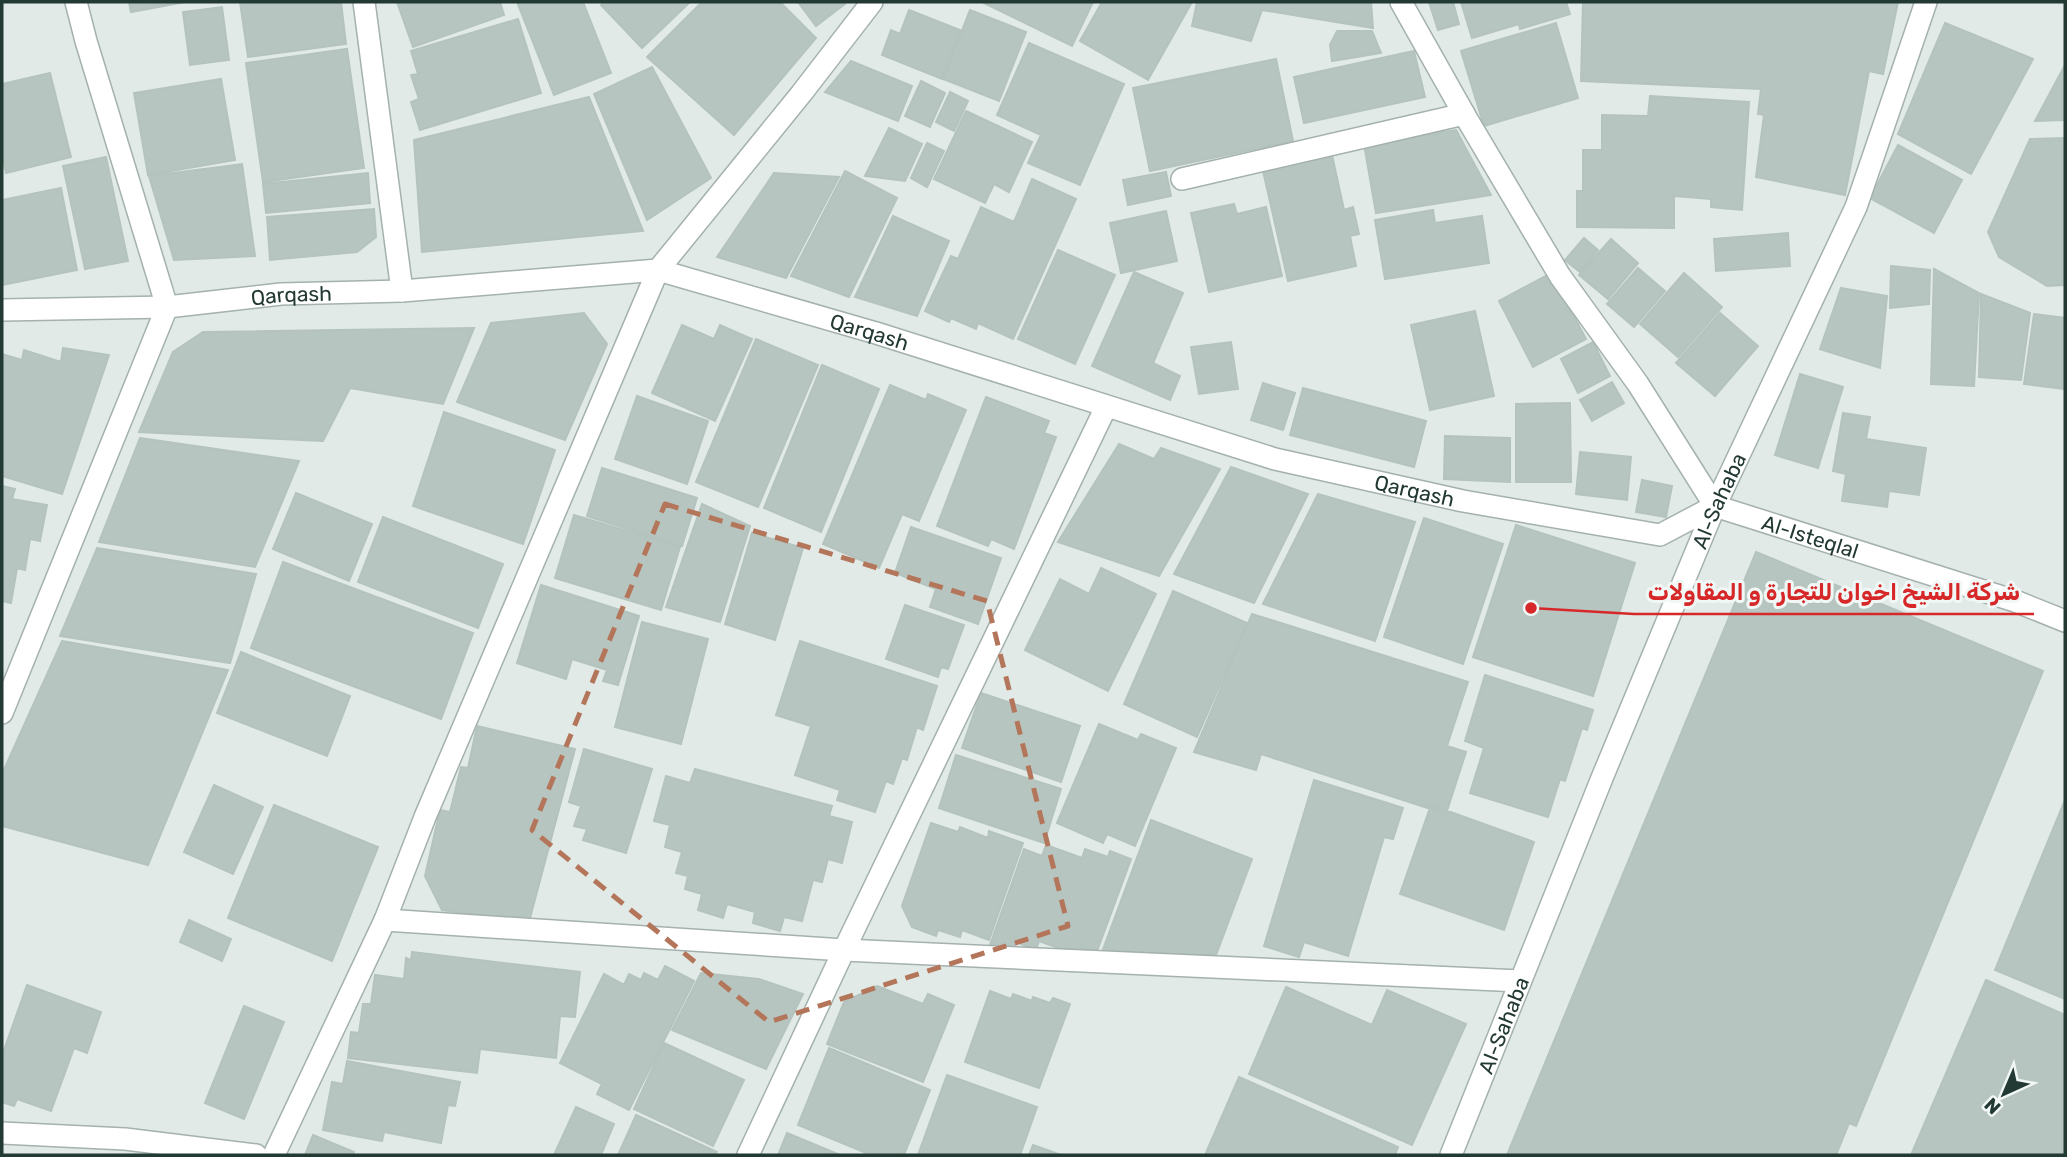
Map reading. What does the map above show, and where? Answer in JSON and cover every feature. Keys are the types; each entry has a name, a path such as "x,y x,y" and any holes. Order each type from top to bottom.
{"street":[{"path":"2,713 167,307 76,2"},
{"path":"364,2 402,291"},
{"path":"274,1155 386,920 425,817 657,270 801,94 872,2"},
{"path":"1401,2 1560,276 1638,384 1715,506"},
{"name":"Al-Sahaba","path":"1451,1155 1602,778 1715,506 1856,207 1926,2"},
{"path":"1182,179 1464,114"},
{"name":"Qarqash","path":"2,310 167,307 282,295 402,291 657,270 876,332 1275,459 1463,501 1660,535 1715,506"},
{"path":"748,1155 1106,407"},
{"name":"Al-Isteqlal","path":"1715,506 2015,601 2065,621"},
{"path":"386,920 844,950 1520,981"},
{"path":"2,1133 125,1139 257,1155"}],"highlighted area":[{"path":"665,504 987,601 1068,926 769,1022 532,830"}],"building":[{"path":"129,2 185,2 131,12"},
{"path":"240,2 341,2 346,44 248,57"},
{"path":"397,2 500,2 504,15 413,47"},
{"path":"517,2 583,2 611,73 554,95"},
{"path":"604,2 690,2 642,48 601,5"},
{"path":"702,2 780,2 816,38 734,135 647,57"},
{"path":"798,2 843,2 845,4 816,26"},
{"path":"982,2 1093,2 1072,46"},
{"path":"1102,2 1192,2 1148,80 1080,41"},
{"path":"1197,2 1371,2 1373,28 1262,10 1251,41 1192,26"},
{"path":"1429,2 1453,2 1459,24 1438,30"},
{"path":"1461,2 1566,2 1570,14 1520,29 1519,24 1472,38"},
{"path":"1583,2 1898,2 1883,74 1869,71 1845,195 1756,177 1764,115 1758,114 1761,89 1581,81"},
{"path":"222,7 229,60 190,65 183,12"},
{"path":"909,10 960,30 942,79 882,55 891,30 900,34"},
{"path":"970,10 1026,32 999,101 943,79"},
{"path":"518,19 541,93 420,130 411,102 419,99 411,75 418,74 411,51"},
{"path":"1556,23 1578,98 1484,126 1461,51"},
{"path":"1945,23 2033,59 1971,174 1898,134"},
{"path":"1337,31 1372,31 1381,53 1332,61 1330,45"},
{"path":"1029,43 1124,84 1080,185 1028,163 1041,135 997,115"},
{"path":"347,49 364,168 263,182 246,63"},
{"path":"1414,51 1425,97 1304,123 1294,77"},
{"path":"1276,59 1293,141 1150,171 1133,88"},
{"path":"851,61 912,86 898,121 825,92"},
{"path":"2065,65 2065,120 2035,121"},
{"path":"652,67 711,178 647,220 594,94"},
{"path":"50,73 71,157 6,173 2,155 2,84"},
{"path":"221,79 235,160 148,175 134,93"},
{"path":"921,81 945,93 930,127 905,116"},
{"path":"950,92 968,101 954,131 936,122"},
{"path":"1650,96 1749,102 1742,210 1711,207 1711,199 1674,196 1674,228 1577,227 1577,191 1583,191 1583,150 1602,150 1602,115 1648,116"},
{"path":"589,97 643,231 422,252 414,140"},
{"path":"966,111 1032,142 1009,192 994,184 985,203 934,179"},
{"path":"889,128 922,144 905,181 865,176"},
{"path":"1456,130 1491,195 1376,213 1364,144"},
{"path":"2065,138 2065,285 2047,286 1999,257 1988,232 2030,139"},
{"path":"927,143 944,151 927,187 911,178"},
{"path":"1898,145 1962,180 1934,233 1870,198"},
{"path":"1332,155 1344,210 1353,207 1359,234 1350,236 1356,266 1288,281 1263,171"},
{"path":"106,157 128,261 85,269 63,166"},
{"path":"242,164 255,256 174,260 149,176"},
{"path":"845,171 897,198 849,297 791,276"},
{"path":"1166,172 1171,196 1128,205 1123,180"},
{"path":"368,173 370,203 266,213 263,184"},
{"path":"774,173 839,177 786,278 717,257"},
{"path":"1032,179 1076,199 1013,339 978,323 976,329 951,318 949,322 925,311 951,256 958,259 981,207 1014,222"},
{"path":"61,188 77,270 2,285 2,200"},
{"path":"1234,204 1237,214 1266,207 1282,276 1209,292 1191,213"},
{"path":"374,209 376,237 357,252 270,260 267,217"},
{"path":"1433,210 1435,223 1482,216 1489,263 1385,279 1375,220"},
{"path":"1166,211 1177,261 1121,273 1110,223"},
{"path":"893,216 949,241 917,316 855,297"},
{"path":"1788,233 1790,266 1716,271 1714,239"},
{"path":"1584,238 1598,250 1580,272 1565,260"},
{"path":"1611,239 1638,263 1608,299 1579,275"},
{"path":"1058,250 1115,275 1075,364 1018,339"},
{"path":"1891,266 1930,270 1929,304 1890,308"},
{"path":"1638,268 1665,291 1634,327 1607,304"},
{"path":"1934,269 1979,293 1974,386 1931,384"},
{"path":"1134,272 1183,293 1153,363 1180,376 1170,400 1092,366"},
{"path":"1551,273 1586,339 1533,367 1499,301"},
{"path":"1684,273 1722,307 1678,357 1640,324"},
{"path":"1841,288 1887,296 1880,368 1820,349"},
{"path":"1981,294 2030,313 2021,380 1979,377"},
{"path":"1475,311 1494,396 1430,410 1411,325"},
{"path":"584,313 607,344 565,440 457,402 491,323"},
{"path":"1720,313 1758,346 1715,396 1676,363"},
{"path":"2034,314 2065,318 2065,389 2024,384"},
{"path":"682,325 714,339 720,325 752,339 715,421 652,393"},
{"path":"474,328 443,404 350,388 323,441 139,432 173,352 203,332"},
{"path":"756,339 818,365 758,507 696,482"},
{"path":"1231,342 1238,389 1199,394 1191,347"},
{"path":"1593,342 1610,376 1578,393 1561,359"},
{"path":"63,348 109,355 62,494 2,476 2,354 22,360 24,350 61,362"},
{"path":"822,365 879,389 821,532 764,508"},
{"path":"1800,374 1843,387 1818,468 1775,455"},
{"path":"1612,382 1624,403 1592,421 1580,400"},
{"path":"1263,383 1295,393 1283,430 1251,420"},
{"path":"890,385 926,400 928,394 966,410 919,521 902,514 879,568 823,544"},
{"path":"1303,388 1426,421 1414,467 1290,435"},
{"path":"637,396 708,421 687,484 615,459"},
{"path":"986,397 1049,421 1044,433 1056,437 1014,549 991,539 988,546 937,526"},
{"path":"1570,403 1571,482 1516,482 1516,404"},
{"path":"444,412 555,450 523,544 413,506"},
{"path":"1843,413 1870,417 1866,439 1926,448 1919,495 1889,491 1887,507 1842,501 1846,474 1833,471"},
{"path":"1445,436 1510,438 1510,482 1444,479"},
{"path":"140,438 299,461 255,567 99,542"},
{"path":"1119,444 1154,459 1161,448 1220,469 1159,576 1058,542"},
{"path":"1580,452 1631,457 1627,500 1576,494"},
{"path":"1231,467 1308,494 1254,603 1174,574"},
{"path":"602,468 697,498 682,546 587,516"},
{"path":"1642,480 1672,486 1666,517 1636,512"},
{"path":"2,486 15,489 12,499 47,505 40,541 30,539 25,570 17,568 11,603 2,601"},
{"path":"296,493 372,524 349,581 273,549"},
{"path":"1318,494 1415,522 1375,641 1263,604"},
{"path":"702,504 750,526 720,622 666,607"},
{"path":"574,515 680,547 661,610 555,578"},
{"path":"383,517 503,564 478,628 358,582"},
{"path":"1424,518 1503,544 1463,664 1384,637"},
{"path":"1516,525 1635,563 1593,696 1473,657"},
{"path":"911,527 1001,558 978,624 930,607 936,589 895,573"},
{"path":"752,533 803,548 775,640 725,624"},
{"path":"97,548 256,574 230,663 60,636"},
{"path":"1756,552 2043,671 1856,1126 1849,1123 1836,1155 1507,1155"},
{"path":"283,562 473,633 441,719 251,648"},
{"path":"1101,568 1156,594 1108,691 1025,650 1060,579 1089,594"},
{"path":"541,585 639,616 618,685 603,681 607,670 572,659 566,679 517,663"},
{"path":"1173,591 1247,623 1197,737 1124,704"},
{"path":"905,605 964,625 948,669 941,667 938,677 886,659"},
{"path":"1252,614 1468,682 1447,746 1466,752 1446,814 1261,754 1256,770 1194,752"},
{"path":"642,622 708,639 681,744 615,727"},
{"path":"62,641 228,670 148,865 2,826 2,774"},
{"path":"800,641 937,686 923,730 917,727 907,760 902,758 893,784 886,781 875,812 837,800 840,790 795,775 811,726 776,715"},
{"path":"241,652 350,696 327,756 217,713"},
{"path":"1485,675 1593,710 1587,730 1582,728 1565,781 1560,779 1548,817 1470,793 1484,748 1465,741"},
{"path":"981,693 1080,726 1061,782 962,748"},
{"path":"1099,724 1138,740 1141,734 1176,748 1135,846 1107,834 1103,843 1057,823"},
{"path":"477,726 575,749 529,922 442,910 425,876 440,810 450,812 461,767 468,768"},
{"path":"584,749 652,769 626,853 583,840 587,829 574,826 581,806 569,802"},
{"path":"956,755 1061,789 1044,843 939,808"},
{"path":"695,769 832,806 829,816 852,822 842,863 828,859 822,882 813,880 802,921 784,917 780,931 753,923 755,912 727,904 723,918 698,910 702,894 685,889 688,876 676,873 682,852 665,847 670,825 654,821 666,776 690,783"},
{"path":"1314,780 1403,808 1393,839 1384,837 1348,956 1304,942 1299,957 1264,946"},
{"path":"214,785 263,807 233,874 184,852"},
{"path":"2065,800 2065,999 1995,970"},
{"path":"274,805 378,847 332,961 228,918"},
{"path":"1431,805 1534,842 1504,930 1400,894"},
{"path":"1151,820 1252,859 1216,955 1102,952"},
{"path":"931,823 958,832 960,827 988,838 989,831 1023,843 989,940 962,930 960,937 938,930 936,936 912,927 902,906"},
{"path":"1046,845 1082,858 1085,849 1108,857 1110,851 1131,859 1096,954 1078,947 1075,954 1039,941 1036,950 1016,942 1012,953 990,945 1024,849 1042,856"},
{"path":"189,920 231,939 222,961 180,942"},
{"path":"412,952 580,972 575,1017 560,1016 556,1058 480,1049 477,1073 348,1058 351,1032 359,1033 363,1004 371,1004 375,975 404,979 406,958 411,960"},
{"path":"665,966 694,981 629,1110 597,1094 602,1084 560,1063 604,974 624,985 629,974 641,980 644,973 658,980"},
{"path":"701,973 759,979 803,994 766,1069 672,1030"},
{"path":"1986,980 2065,1015 2065,1155 1911,1155"},
{"path":"27,985 101,1012 87,1053 74,1048 51,1111 17,1099 14,1106 2,1102 2,1056"},
{"path":"877,986 923,1004 928,994 954,1005 923,1082 827,1044 844,1002"},
{"path":"1286,987 1372,1025 1387,990 1466,1024 1412,1145 1249,1074"},
{"path":"990,991 1011,999 1013,994 1032,1001 1033,997 1050,1003 1053,998 1070,1004 1039,1088 965,1062"},
{"path":"244,1006 284,1022 244,1119 205,1103"},
{"path":"664,1043 744,1080 713,1146 634,1109"},
{"path":"829,1048 930,1090 904,1155 871,1155 798,1125"},
{"path":"347,1061 460,1082 455,1106 448,1105 441,1143 384,1132 382,1141 323,1130 332,1082 343,1084"},
{"path":"947,1075 1037,1107 1020,1155 918,1155"},
{"path":"1239,1077 1398,1147 1395,1155 1205,1155"},
{"path":"576,1107 614,1124 601,1155 554,1155"},
{"path":"636,1115 717,1152 715,1155 618,1155"},
{"path":"787,1133 840,1155 778,1155"},
{"path":"313,1135 354,1152 353,1155 305,1155"},
{"path":"1033,1145 1061,1155 1029,1155"}],"place":[{"name":"شركة الشيخ اخوان للتجارة و المقاولات","path":"1531,608"}]}
